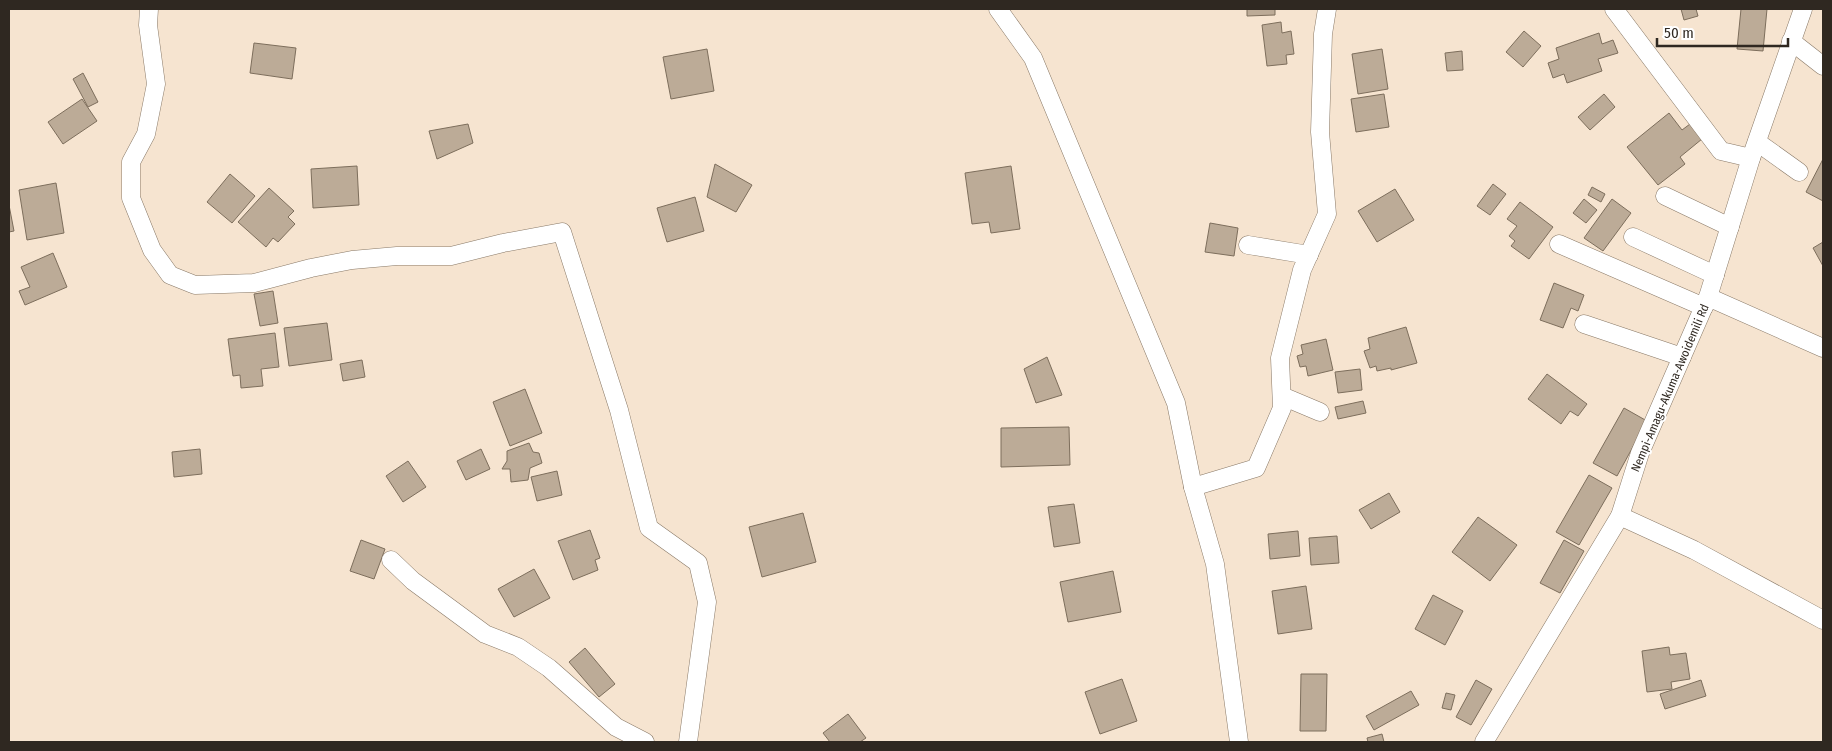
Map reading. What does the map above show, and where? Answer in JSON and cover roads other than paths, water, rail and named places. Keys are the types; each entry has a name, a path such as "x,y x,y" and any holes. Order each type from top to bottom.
{"street":[{"path":"149,9 148,25 156,84 146,134 131,162 131,198 152,250 170,275 195,285 254,283 352,260 397,256 451,256 503,243 562,232 619,410 649,528 698,564 707,602 688,742"},
{"path":"998,9 1033,58 1176,403 1193,487 1215,564 1239,742"},
{"path":"1193,487 1256,468 1282,408 1280,358 1302,270 1327,214 1320,132 1323,34 1327,9"},
{"path":"1614,9 1721,151 1754,150 1799,172"},
{"name":"Nempi-Amagu-Akuma-Awoidemili Rd","path":"1484,742 1620,516 1640,453 1706,302 1754,150 1802,9"},
{"path":"1791,41 1823,66"},
{"path":"1665,196 1730,227"},
{"path":"1633,237 1715,276"},
{"path":"1559,244 1823,348"},
{"path":"1248,245 1309,254"},
{"path":"1584,324 1682,357"},
{"path":"1282,396 1320,412"},
{"path":"1620,516 1694,550 1823,615"},
{"path":"391,560 485,634 518,647 549,668 616,727 645,742"}]}
